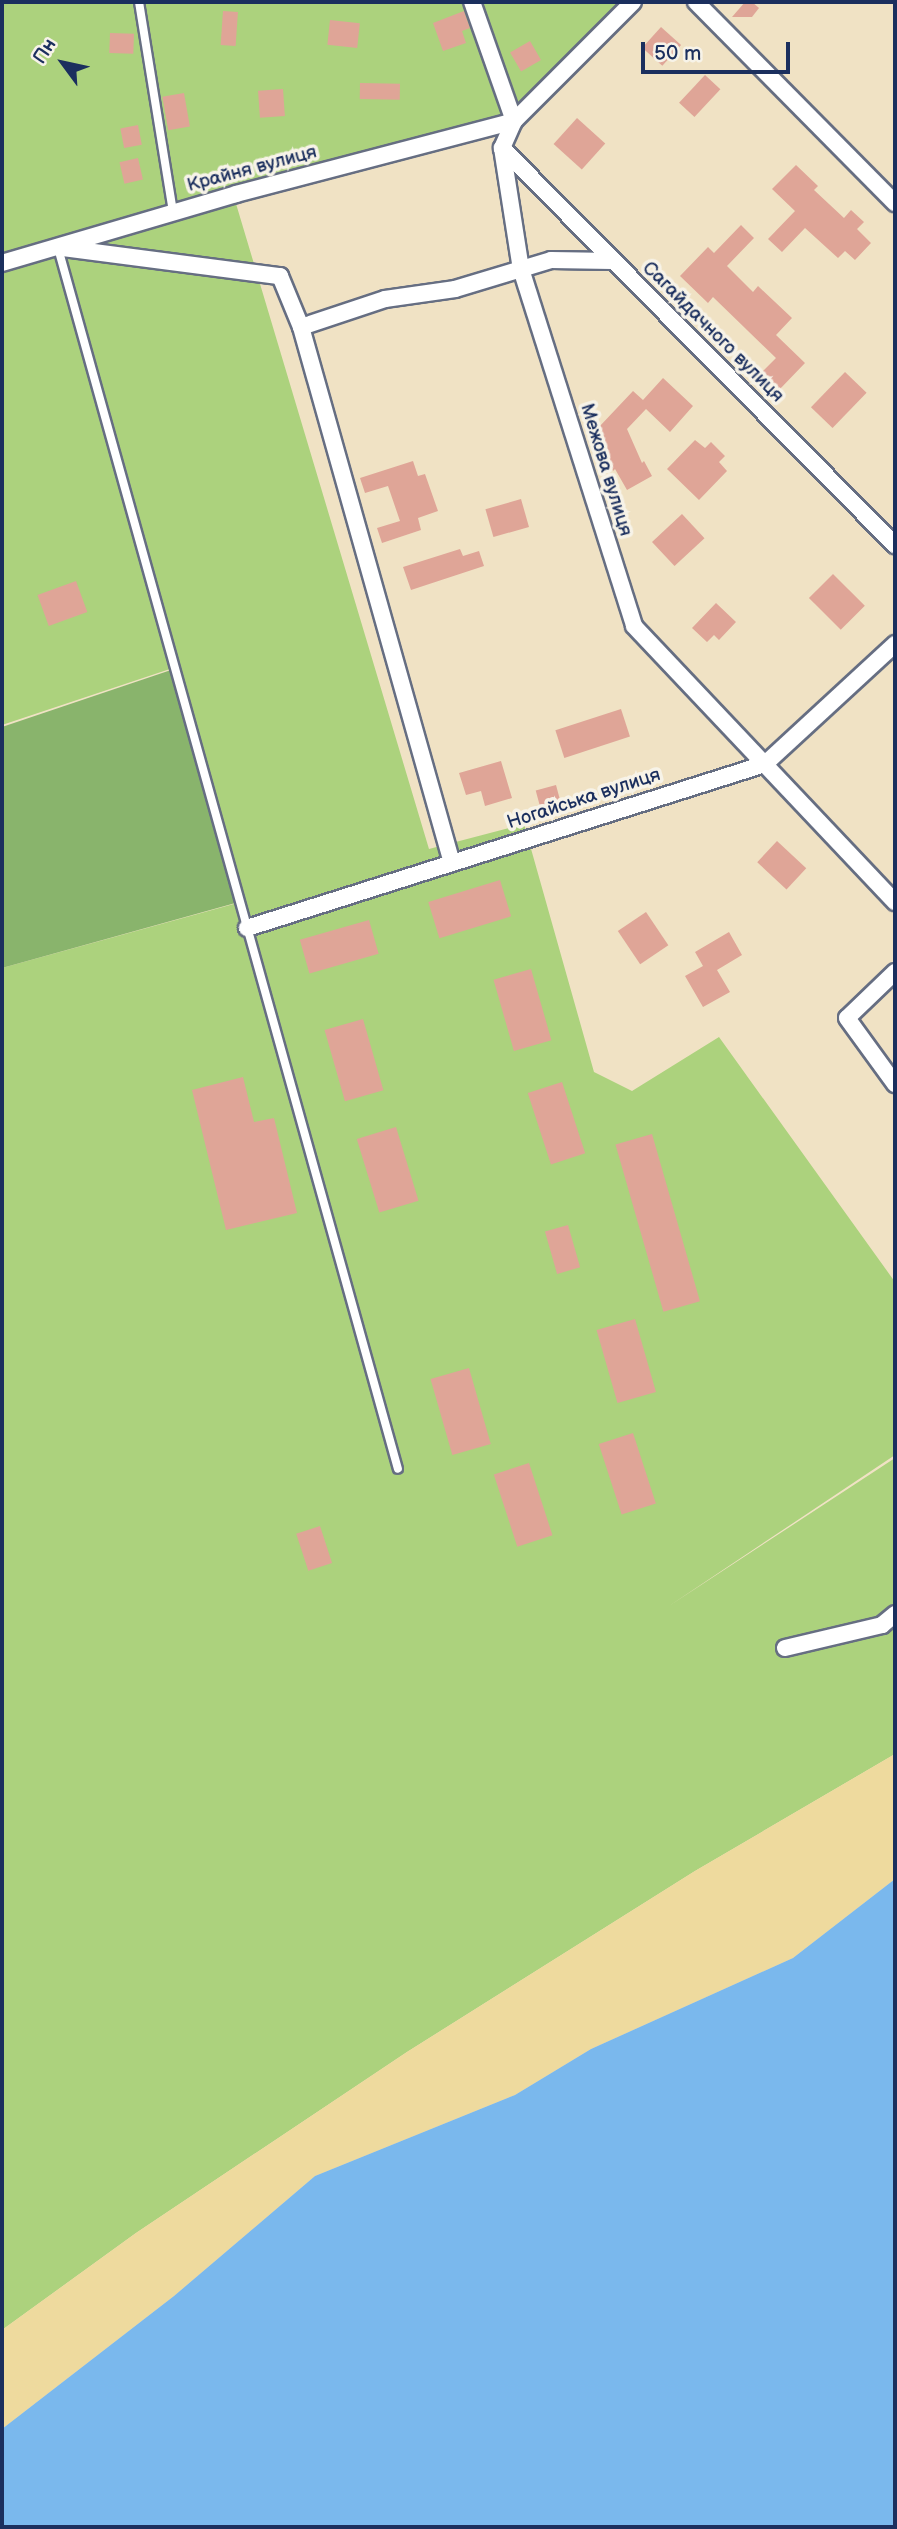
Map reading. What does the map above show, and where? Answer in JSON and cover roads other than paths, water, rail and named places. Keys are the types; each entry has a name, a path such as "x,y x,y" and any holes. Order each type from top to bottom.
{"street":[{"path":"472,2 514,121"},
{"path":"502,148 514,121 633,2"},
{"path":"696,2 895,203"},
{"name":"Крайня вулиця","path":"2,263 173,213 514,121"},
{"name":"Сагайдачного вулиця","path":"502,148 895,545"},
{"name":"Межова вулиця","path":"502,148 521,269 634,626 895,902"},
{"path":"58,248 280,276 301,327 452,863"},
{"path":"301,327 384,299 455,289 551,260 612,261"},
{"name":"Ногайська вулиця","path":"247,928 765,764 895,644"},
{"path":"895,972 847,1018 895,1084"},
{"path":"785,1648 882,1625 895,1614"}],"lane":[{"path":"139,2 173,213"},
{"path":"58,248 398,1469"}],"water":[{"path":"895,1879 895,2527 2,2527 2,2429 174,2296 315,2176 515,2095 591,2049 793,1958"}]}
